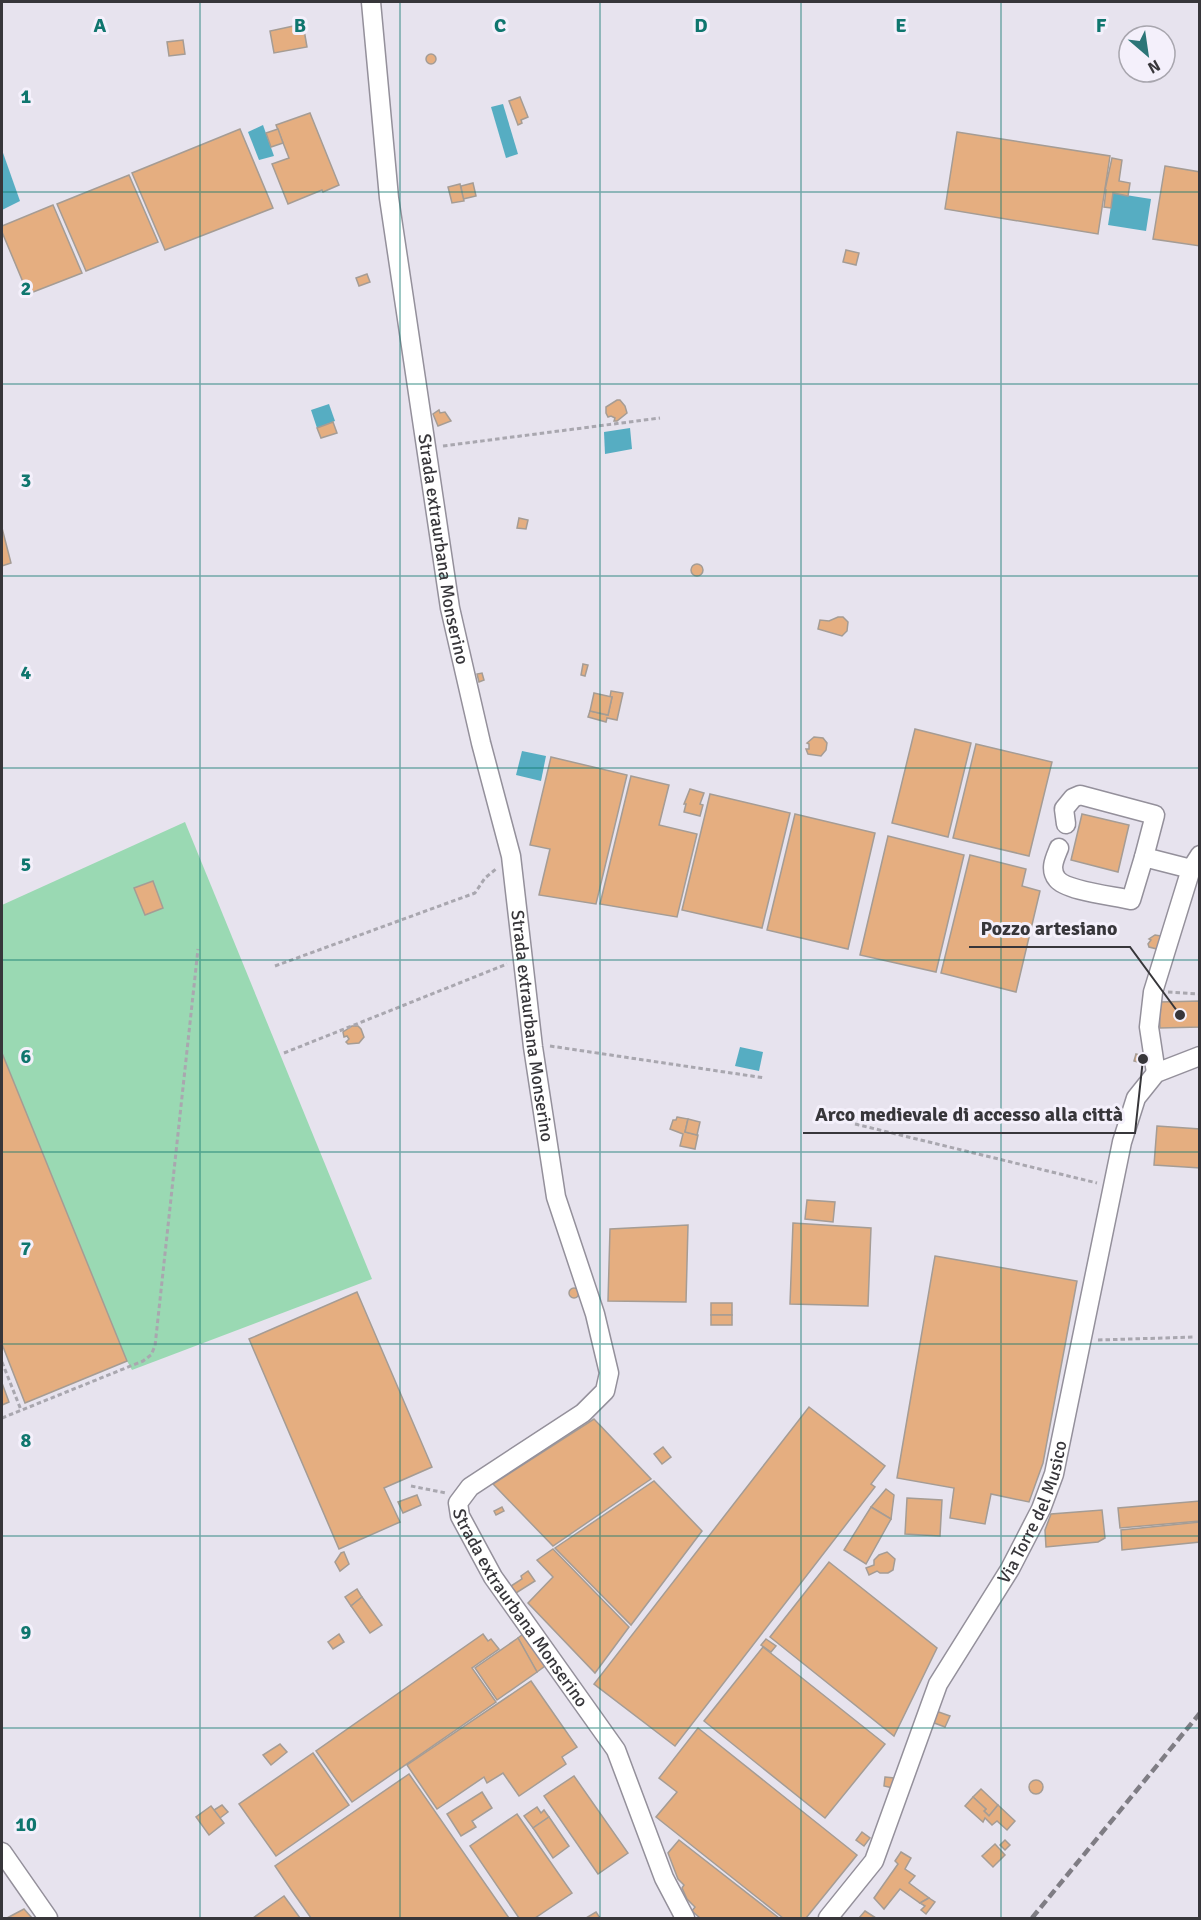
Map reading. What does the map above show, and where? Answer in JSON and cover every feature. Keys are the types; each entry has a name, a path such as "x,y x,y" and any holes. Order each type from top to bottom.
{"street":[{"name":"Strada extraurbana Monserino","path":"371,2 390,198 450,608 481,743 512,856 533,1047 556,1197 595,1314 609,1373 605,1391 583,1413 470,1487 458,1503 460,1516 493,1577 616,1750 664,1878 685,1918"},
{"path":"1059,848 1053,864 1053,872 1057,881 1067,886 1131,900 1155,815 1080,795 1073,798 1064,809 1066,824"},
{"path":"1144,857 1195,862 1192,897 1153,992 1149,1027 1156,1073 1200,1056"},
{"name":"Via Torre del Musico","path":"828,1918 874,1861 938,1684 1010,1569 1041,1509 1054,1474 1122,1142 1136,1098 1156,1073"},
{"path":"2,1852 48,1918"}],"path":[{"path":"427,449 660,418"},
{"path":"274,966 475,893 485,878 512,856"},
{"path":"2,1418 143,1361 151,1355 155,1346 198,949"},
{"path":"284,1053 523,957"},
{"path":"1153,992 1200,994"},
{"path":"533,1047 555,1046 765,1078"},
{"path":"855,1124 1113,1187"},
{"path":"1082,1340 1195,1336"},
{"path":"2,1362 21,1410"},
{"path":"411,1486 451,1495 458,1503"}],"green space":[{"path":"185,822 372,1279 132,1370 2,1053 2,905"}],"water":[{"path":"503,104 518,154 506,158 491,107"},
{"path":"263,125 274,156 259,160 248,132"},
{"path":"2,150 20,201 2,210"},
{"path":"1113,193 1151,199 1146,231 1108,225"},
{"path":"329,404 335,421 317,428 311,410"},
{"path":"630,428 632,449 605,454 604,432"},
{"path":"522,751 546,756 541,781 516,775"},
{"path":"740,1047 763,1052 759,1071 735,1066"}],"building":[{"path":"303,24 307,47 274,53 270,31"},
{"path":"183,40 185,54 169,56 167,42"},
{"path":"431,54 436,59 431,64 426,59"},
{"path":"520,97 528,117 521,120 522,123 518,125 509,101"},
{"path":"310,113 339,185 288,204 272,164 289,158 276,125"},
{"path":"240,129 273,208 165,250 132,173"},
{"path":"278,129 283,143 271,147 266,133"},
{"path":"957,132 1110,156 1098,234 945,209"},
{"path":"1112,158 1122,160 1119,181 1130,183 1128,196 1113,193 1111,208 1104,207"},
{"path":"1165,166 1200,172 1200,246 1153,239"},
{"path":"129,175 158,242 86,271 57,204"},
{"path":"473,183 476,196 463,199 461,186"},
{"path":"460,184 464,201 452,203 448,187"},
{"path":"53,205 82,273 28,294 2,232 2,226"},
{"path":"846,250 859,253 856,265 843,262"},
{"path":"367,274 370,282 359,286 356,278"},
{"path":"617,400 625,406 627,413 614,421 615,418 608,417 606,407"},
{"path":"439,410 440,413 445,412 451,421 438,426 433,414"},
{"path":"333,422 337,433 321,438 317,428"},
{"path":"519,518 528,520 526,529 517,528"},
{"path":"2,528 11,563 2,566"},
{"path":"699,564 702,565 702,575 695,576 692,575 691,568 692,565"},
{"path":"843,617 848,622 847,631 842,636 818,629 820,620 829,621"},
{"path":"583,664 588,665 585,676 581,675"},
{"path":"482,673 484,680 479,682 477,674"},
{"path":"611,691 623,693 617,720 607,718 606,722 588,717 590,711 608,715"},
{"path":"594,693 612,697 608,715 590,711"},
{"path":"915,729 971,743 948,837 892,823"},
{"path":"814,737 823,738 827,743 826,750 821,756 808,754 806,749 809,749 807,743"},
{"path":"976,744 1052,762 1029,856 953,838"},
{"path":"551,757 627,775 596,904 539,895 550,849 530,845"},
{"path":"631,776 669,785 659,825 697,834 677,917 600,904"},
{"path":"690,789 704,793 700,804 703,805 700,816 684,812 686,804 684,804"},
{"path":"710,794 790,813 762,928 682,910"},
{"path":"795,814 875,833 848,949 767,930"},
{"path":"1082,814 1129,825 1118,872 1071,860"},
{"path":"888,836 964,855 936,972 860,955"},
{"path":"970,855 1026,869 1022,886 1040,891 1016,992 941,973"},
{"path":"153,881 163,908 145,915 134,888"},
{"path":"1155,935 1161,936 1157,949 1149,947 1148,944 1151,940 1149,939"},
{"path":"1200,1001 1200,1027 1160,1028 1159,1002"},
{"path":"352,1026 358,1026 364,1037 359,1043 348,1044 346,1042 349,1039 347,1036 344,1037 343,1032"},
{"path":"2,1053 127,1361 25,1403 2,1344"},
{"path":"1136,1054 1151,1058 1149,1065 1134,1061"},
{"path":"677,1117 688,1119 685,1132 698,1135 695,1149 680,1146 683,1134 670,1129 673,1120"},
{"path":"688,1119 700,1122 697,1135 685,1132"},
{"path":"1157,1126 1200,1129 1200,1168 1154,1165"},
{"path":"807,1200 835,1202 833,1222 805,1219"},
{"path":"793,1223 871,1228 868,1306 790,1304"},
{"path":"688,1225 686,1302 608,1301 610,1229"},
{"path":"935,1256 1077,1281 1043,1463 1029,1502 991,1494 985,1524 950,1518 954,1488 897,1478"},
{"path":"574,1288 578,1289 578,1297 574,1298 570,1297 569,1293 570,1289"},
{"path":"357,1292 432,1467 384,1488 400,1522 339,1549 249,1339"},
{"path":"711,1303 732,1303 732,1315 711,1315"},
{"path":"711,1315 732,1315 732,1325 711,1325"},
{"path":"2,1383 9,1402 2,1405"},
{"path":"809,1407 885,1466 871,1484 875,1487 675,1746 594,1684"},
{"path":"594,1419 651,1479 553,1546 493,1484"},
{"path":"663,1447 671,1457 662,1464 654,1454"},
{"path":"654,1481 702,1531 631,1625 555,1548"},
{"path":"886,1489 894,1495 891,1519 871,1507"},
{"path":"417,1495 421,1505 403,1513 398,1502"},
{"path":"907,1498 942,1500 940,1536 905,1534"},
{"path":"1200,1501 1200,1521 1120,1528 1118,1508"},
{"path":"502,1507 504,1511 496,1515 494,1511"},
{"path":"871,1507 891,1519 866,1564 844,1550"},
{"path":"1102,1510 1105,1538 1098,1542 1046,1547 1045,1530 1051,1514"},
{"path":"1200,1522 1200,1542 1122,1550 1121,1530"},
{"path":"553,1549 629,1627 595,1673 528,1603 553,1577 537,1560"},
{"path":"344,1552 349,1564 340,1571 335,1562"},
{"path":"887,1552 895,1559 893,1570 888,1573 877,1571 869,1575 866,1568 874,1565 874,1560 879,1555"},
{"path":"829,1562 937,1648 894,1736 770,1637"},
{"path":"528,1571 535,1581 516,1593 511,1586 522,1579 521,1576"},
{"path":"357,1589 362,1597 351,1606 345,1597"},
{"path":"362,1597 382,1625 370,1633 351,1606"},
{"path":"339,1634 344,1642 333,1649 328,1642"},
{"path":"483,1634 488,1641 491,1639 499,1649 472,1668 496,1702 352,1802 316,1751"},
{"path":"523,1634 545,1666 537,1672 518,1638"},
{"path":"518,1638 537,1672 497,1700 475,1668"},
{"path":"766,1639 776,1646 771,1652 761,1645"},
{"path":"763,1647 885,1744 825,1818 704,1721"},
{"path":"531,1681 577,1747 562,1757 566,1764 519,1796 503,1773 487,1783 484,1777 437,1809 407,1765"},
{"path":"933,1710 950,1716 945,1727 929,1721"},
{"path":"698,1728 857,1855 806,1918 783,1918 656,1817 677,1792 659,1778"},
{"path":"280,1744 287,1752 271,1765 263,1755"},
{"path":"313,1753 349,1805 276,1856 239,1804"},
{"path":"409,1774 509,1918 311,1918 292,1891 275,1866"},
{"path":"574,1776 628,1853 598,1874 544,1796"},
{"path":"885,1777 894,1778 893,1788 884,1786"},
{"path":"1036,1780 1041,1782 1043,1787 1041,1792 1036,1794 1031,1792 1029,1787 1031,1782"},
{"path":"981,1789 998,1805 989,1816 984,1811 986,1809 973,1797"},
{"path":"482,1792 492,1808 472,1821 476,1827 461,1836 447,1814"},
{"path":"973,1797 986,1809 984,1811 989,1816 998,1805 1015,1821 1007,1830 997,1821 992,1825 985,1818 983,1822 965,1806"},
{"path":"222,1805 228,1812 220,1818 214,1810"},
{"path":"211,1806 224,1823 209,1835 196,1817"},
{"path":"537,1807 541,1813 544,1810 549,1817 533,1828 524,1816"},
{"path":"517,1814 572,1893 535,1918 519,1918 470,1846"},
{"path":"549,1817 569,1846 553,1858 533,1828"},
{"path":"862,1832 870,1838 864,1846 856,1840"},
{"path":"679,1840 779,1918 700,1918 692,1911 695,1907 687,1899 682,1888 684,1885 678,1879 668,1853"},
{"path":"1005,1840 1010,1845 1005,1850 1000,1845"},
{"path":"995,1844 1005,1855 993,1867 982,1856"},
{"path":"901,1852 911,1858 905,1869 915,1876 909,1883 929,1898 920,1903 900,1889 884,1909 874,1898 898,1864 895,1861"},
{"path":"284,1896 300,1918 253,1918"},
{"path":"929,1898 935,1902 926,1914 921,1910 925,1906 920,1903"},
{"path":"24,1909 32,1918 7,1918"},
{"path":"865,1911 876,1918 859,1918"},
{"path":"596,1912 600,1918 586,1918"}],"railway":[{"path":"1032,1918 1200,1713"}],"place":[{"name":"Pozzo artesiano","path":"1180,1015"},
{"name":"Arco medievale di accesso alla città","path":"1143,1059"}]}
